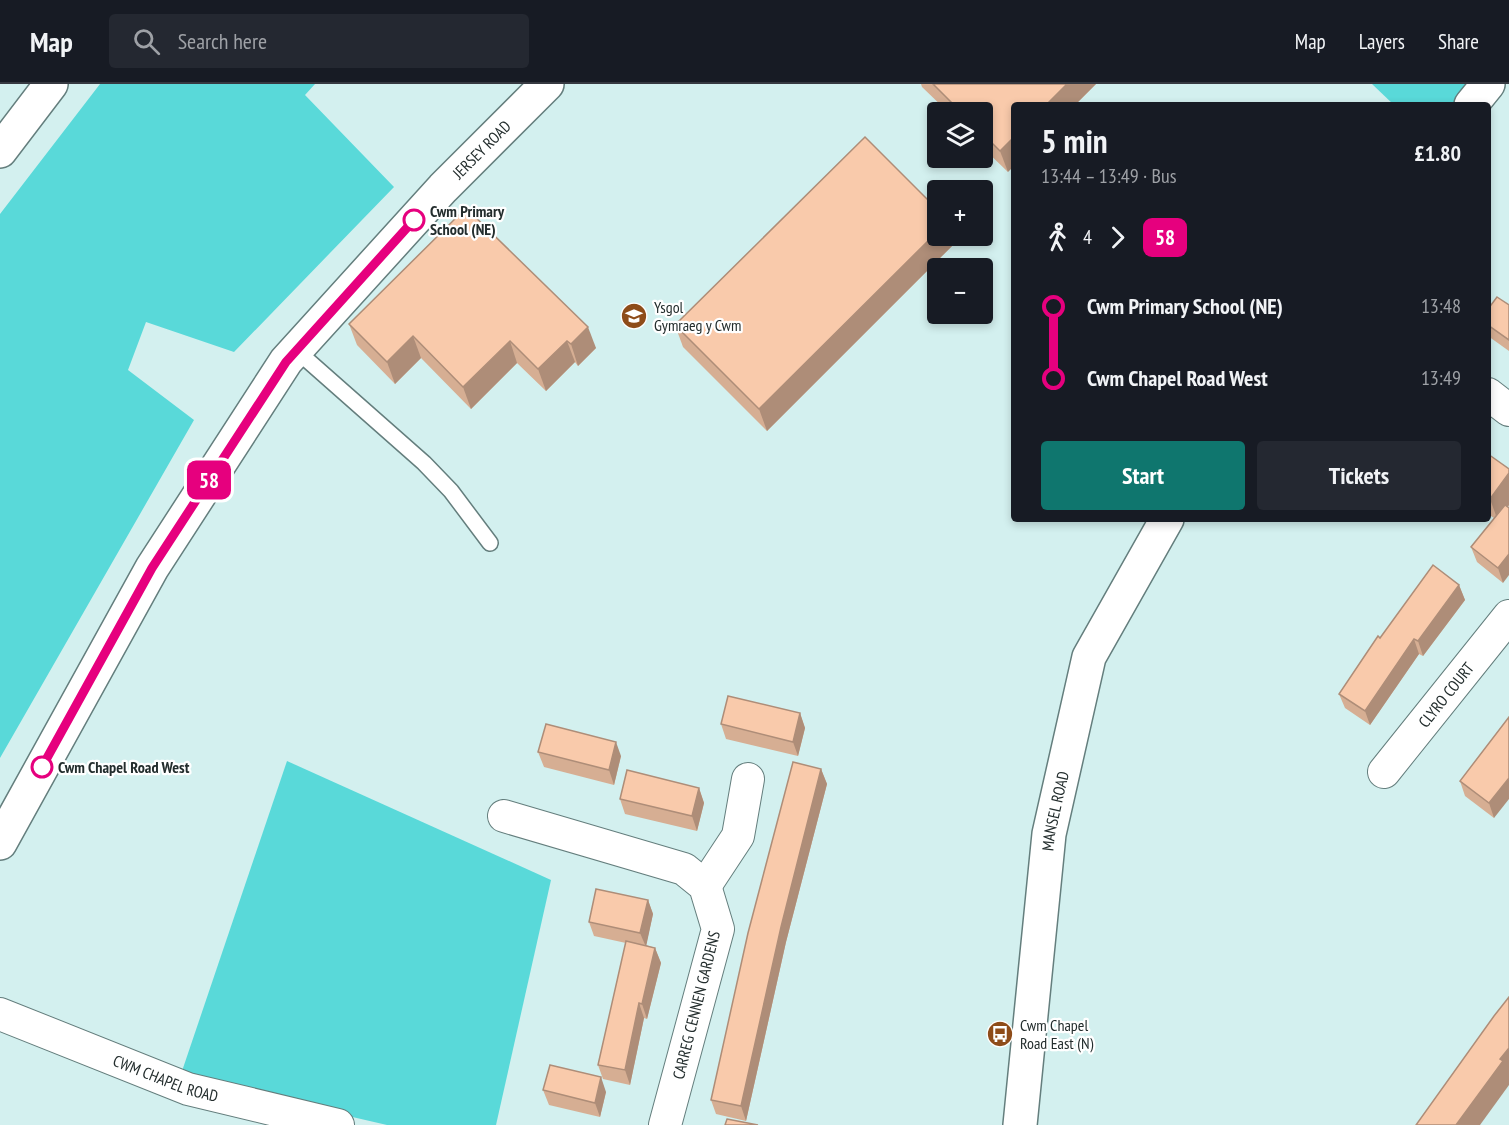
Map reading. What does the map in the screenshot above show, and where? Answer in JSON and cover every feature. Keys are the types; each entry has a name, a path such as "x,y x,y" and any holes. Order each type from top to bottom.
{"main road":[{"path":"0,151 51,84"},
{"name":"JERSEY ROAD","path":"0,843 152,568 296,350 443,188 547,84"},
{"path":"1473,102 1488,84"},
{"name":"MANSEL ROAD","path":"1020,1125 1049,834 1089,657 1165,522"}],"street":[{"path":"1491,396 1509,410"},
{"name":"CLYRO COURT","path":"1384,772 1509,616"},
{"path":"504,816 684,869 705,886 738,836 748,779"},
{"name":"CARREG CENNEN GARDENS","path":"665,1125 718,929 705,886"},
{"name":"CWM CHAPEL ROAD","path":"0,1014 188,1089 338,1125"}],"lane":[{"path":"296,350 424,463 451,491 490,543"}],"shaded area":[{"path":"100,84 315,84 305,95 394,187 234,352 146,322 128,370 194,420 0,758 0,214"},
{"path":"1372,84 1475,84 1460,102 1391,102"},
{"path":"287,761 551,880 496,1125 387,1125 180,1077"}],"building":[{"path":"933,84 1067,84 1049,102 1011,102 1011,140 1000,151 993,144 993,102 951,102"},
{"path":"865,137 927,199 927,242 759,409 675,325"},
{"path":"466,208 588,327 571,344 567,341 538,369 510,341 463,387 413,336 387,362 349,324"},
{"path":"1497,297 1509,305 1509,340 1491,327 1491,305"},
{"path":"1491,456 1509,469 1509,473 1491,498"},
{"path":"1505,505 1509,508 1509,554 1498,568 1471,547"},
{"path":"1433,565 1459,585 1418,641 1414,639 1365,711 1339,694 1378,636 1380,638"},
{"path":"728,696 800,713 793,742 721,724"},
{"path":"1509,717 1509,778 1489,803 1460,781"},
{"path":"546,724 616,742 609,770 538,752"},
{"path":"793,762 821,769 781,927 741,1106 711,1100 748,933"},
{"path":"627,770 699,788 692,816 620,799"},
{"path":"596,889 648,900 640,933 589,922"},
{"path":"626,941 655,948 642,1004 639,1003 625,1070 598,1065"},
{"path":"1509,997 1509,1048 1500,1059 1503,1061 1456,1125 1416,1125 1494,1016"},
{"path":"550,1065 601,1077 595,1103 543,1090"},
{"path":"727,1119 758,1125 725,1125"}],"bus line":[{"name":"58","path":"42,767 152,568 286,362 414,220"}],"place":[{"name":"Cwm Primary School (NE)","path":"414,220"},
{"name":"Ysgol Gymraeg y Cwm","path":"634,316"},
{"name":"Cwm Chapel Road West","path":"42,767"},
{"name":"Cwm Chapel Road East (N)","path":"1000,1034"}]}
